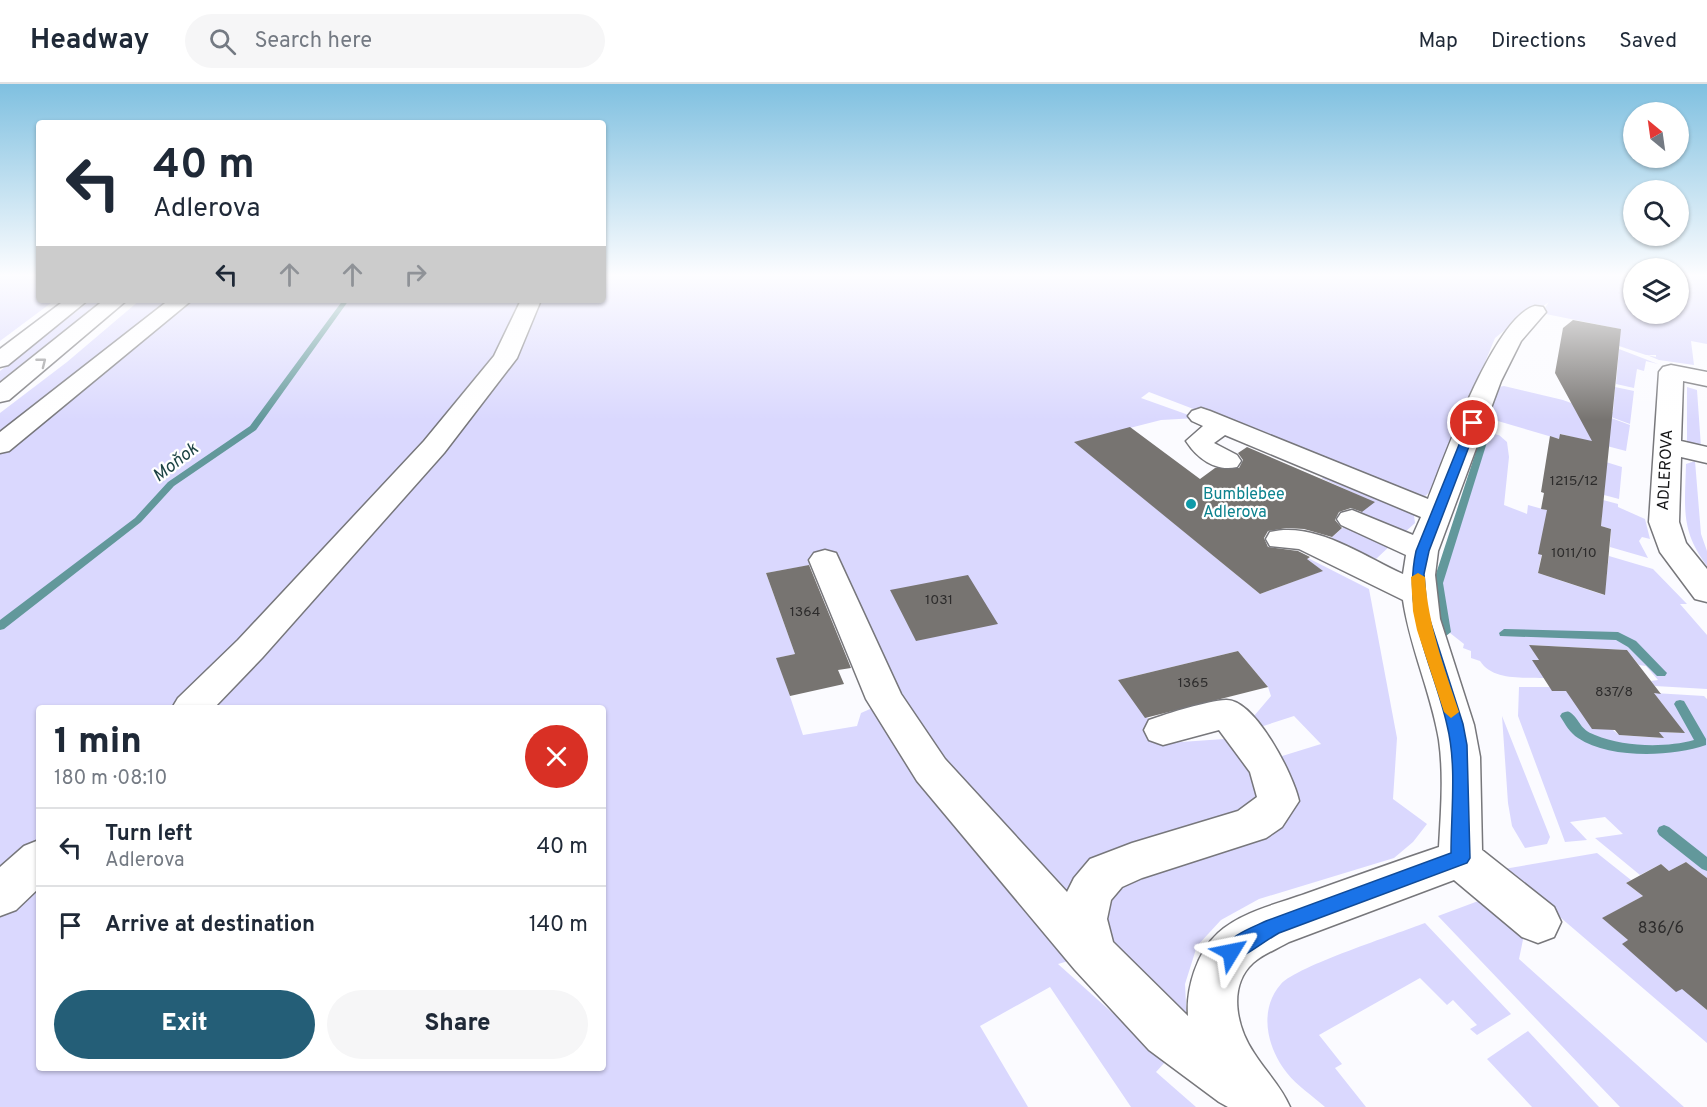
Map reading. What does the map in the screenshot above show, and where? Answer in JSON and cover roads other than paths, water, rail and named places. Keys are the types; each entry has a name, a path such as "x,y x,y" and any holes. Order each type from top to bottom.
{"main road":[{"path":"0,360 47,324"},
{"path":"0,394 87,324"},
{"path":"0,445 152,324"},
{"path":"194,705 250,649 434,447 505,358 520,324"},
{"path":"1410,546 1437,513 1489,381 1511,339 1525,324"},
{"name":"ADLEROVA","path":"1707,379 1671,372 1665,532 1684,565 1707,591"},
{"path":"1227,461 1205,450 1199,441 1212,420 1313,469 1437,513"},
{"path":"1667,446 1707,455"},
{"path":"1352,519 1410,546 1418,574 1418,594 1425,630 1455,724 1459,745 1461,858 1538,922"},
{"path":"1281,539 1305,540 1418,594"},
{"path":"825,560 885,699 931,770 1092,954 1167,1032 1253,1096"},
{"path":"1092,954 1084,919 1090,892 1106,873 1132,862 1251,825 1267,815 1278,801 1276,783 1266,764 1227,714 1163,730"},
{"path":"1253,1096 1216,1038 1212,1006 1217,975 1231,952 1252,937 1273,927 1461,858"},
{"path":"0,896 36,862"}],"waterway":[{"name":"Moňok","path":"0,626 138,520 171,484 253,428 329,324"},
{"path":"1446,632 1438,583 1484,439"},
{"path":"1504,633 1618,636 1632,644 1661,673"},
{"path":"1566,716 1582,734 1611,745 1660,749 1691,746 1702,742 1680,704"},
{"path":"1664,831 1707,865"}],"place":[{"name":"Bumblebee Adlerova","path":"1191,504"}]}
